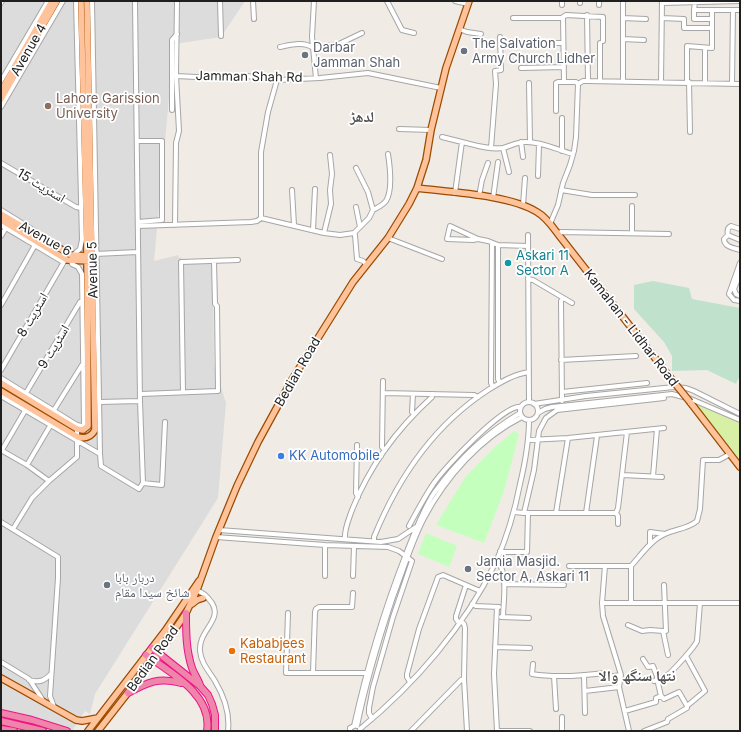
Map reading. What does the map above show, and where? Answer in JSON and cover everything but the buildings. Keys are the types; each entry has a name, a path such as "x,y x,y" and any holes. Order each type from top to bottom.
{"highway":[{"path":"186,614 186,640 188,654 200,686"},
{"path":"152,648 200,686 208,695 216,721 215,731"},
{"path":"146,655 196,694 203,704 207,719 207,731"},
{"path":"128,693 153,680 166,679 184,684"},
{"path":"1,714 32,720 67,731"},
{"path":"1,721 43,731"},
{"path":"1,729 14,731"}],"main road":[{"name":"Avenue 4","path":"1,91 52,1"},
{"name":"Avenue 4","path":"1,99 57,1"},
{"name":"Avenue 5","path":"77,429 84,430 89,423 85,279 91,257 84,240 81,1"},
{"name":"Avenue 5","path":"87,1 91,257 97,426"},
{"name":"Bedian Road","path":"98,731 159,653 186,614 194,592 203,576 216,537 237,486 258,442 293,378 353,282 388,238 402,217 417,188 426,160 431,130 441,88 458,29 468,3"},
{"name":"Kamahan - Lidhar Road","path":"417,188 493,198 523,205 541,214 740,467"},
{"name":"Avenue 6","path":"1,214 50,244 68,260"},
{"name":"Avenue 6","path":"1,220 68,260 91,257"},
{"path":"1,383 77,429"},
{"path":"1,391 27,409 78,439 89,436 97,426"},
{"path":"88,731 194,592"},
{"path":"190,606 197,600 203,598"},
{"path":"1,678 76,720 82,721 98,718"}],"street":[{"path":"1,81 48,1"},
{"path":"1,107 62,1"},
{"path":"76,1 81,208 84,240"},
{"path":"92,1 91,257 99,402 97,426 101,466 139,489 143,483 140,401 135,1"},
{"path":"175,225 176,143 179,131 176,76 177,1"},
{"path":"220,1 221,36"},
{"path":"253,1 254,19"},
{"path":"314,1 312,13 316,78"},
{"path":"387,1 402,30 414,33"},
{"path":"455,1 468,3"},
{"path":"623,1 623,81"},
{"path":"661,82 662,2 740,2"},
{"path":"695,2 694,19 712,19"},
{"path":"694,10 740,10"},
{"path":"690,132 687,46 712,48 712,10"},
{"path":"732,84 733,10"},
{"path":"512,18 563,18 566,15 603,17 600,81"},
{"path":"587,15 588,80"},
{"path":"563,18 564,82"},
{"path":"623,18 646,19"},
{"path":"662,18 684,18 684,28 712,28"},
{"path":"458,29 481,34"},
{"path":"280,47 294,44 308,45 313,48 339,44 362,32"},
{"path":"172,110 172,40 177,34"},
{"path":"491,148 496,84 494,71 501,70 500,37"},
{"path":"623,39 644,40"},
{"path":"516,43 563,43"},
{"path":"705,48 705,83"},
{"path":"521,68 564,67"},
{"name":"Jamman Shah Rd","path":"176,76 237,80 247,76 277,80 351,76 368,72 441,88"},
{"path":"261,218 261,152 268,112 277,80"},
{"path":"578,84 588,80 740,84"},
{"path":"556,111 556,83 576,82 578,84"},
{"path":"529,83 530,142"},
{"path":"550,224 558,205 561,190 573,154 576,137 578,84"},
{"path":"562,118 562,151"},
{"path":"399,129 431,130"},
{"path":"442,137 491,148 503,148 521,142 530,142 573,154"},
{"path":"137,141 162,142 162,220 138,224"},
{"path":"455,192 462,142"},
{"path":"521,142 523,157"},
{"path":"538,176 539,144"},
{"path":"503,148 509,172"},
{"path":"138,224 175,225 251,222 257,221 261,218 324,233 340,235 354,233 369,218 373,210 386,202 389,194 390,171 388,154"},
{"path":"324,233 331,204 330,190 332,174 330,155"},
{"path":"493,198 498,162"},
{"name":"اسٹریٹ 15","path":"1,163 76,207 81,208"},
{"path":"479,196 482,180 488,163"},
{"path":"356,168 368,192 373,210"},
{"path":"523,205 525,178"},
{"path":"313,230 315,189"},
{"path":"292,190 294,225"},
{"path":"561,190 592,195 635,195"},
{"path":"632,206 632,233"},
{"path":"356,207 360,227"},
{"path":"1,210 44,236 50,244"},
{"path":"1,225 35,245 68,260 72,264 77,265 85,279 82,302 84,425 77,425 1,378"},
{"path":"478,239 447,239 450,226 478,239 498,245 528,246"},
{"path":"740,229 731,226 728,229 728,235 724,239 725,244 740,250"},
{"path":"1,236 6,228"},
{"path":"558,234 561,232 669,234"},
{"path":"354,233 357,259 366,264"},
{"path":"528,235 529,372 532,403 538,408 538,413"},
{"path":"728,235 740,240"},
{"path":"388,238 442,259"},
{"name":"اسٹریٹ 8","path":"1,370 68,260 80,249 84,240"},
{"path":"492,243 491,383 493,387"},
{"path":"1,306 35,245"},
{"path":"498,245 498,379 500,383"},
{"name":"Avenue 6","path":"91,257 138,252"},
{"path":"183,392 181,262 238,260"},
{"path":"141,394 218,391 217,306 215,304 214,261"},
{"path":"730,297 730,290 740,263"},
{"path":"730,297 738,295 734,289 740,274"},
{"path":"528,279 533,280 572,303"},
{"path":"730,297 734,300 740,301"},
{"path":"562,405 561,301 563,298"},
{"name":"اسٹریٹ 9","path":"26,393 80,302 82,302"},
{"path":"561,360 636,356"},
{"path":"54,410 82,365 84,365"},
{"path":"374,541 374,537 385,510 397,487 412,464 441,429 478,397 493,387 517,374 529,372"},
{"path":"383,381 382,447 385,450"},
{"path":"562,392 647,383"},
{"path":"410,526 434,483 456,456 495,421 525,404 674,387 686,388 694,391 740,414"},
{"path":"383,393 474,395 478,397"},
{"path":"412,394 412,412 414,414"},
{"path":"345,539 345,530 358,497 381,456 414,414 432,397 432,394"},
{"path":"530,420 534,419 538,413 548,407 672,394 691,399 740,420"},
{"path":"1,396 27,409 50,426 78,439 100,454"},
{"path":"500,551 527,552 526,513 539,431 543,422 549,415 557,410 664,398"},
{"path":"99,402 140,401"},
{"path":"521,407 521,415"},
{"path":"27,409 1,450 27,465 49,481"},
{"path":"521,415 530,420"},
{"path":"358,728 367,673 380,625 418,526 434,495 455,468 481,441 506,421 521,415"},
{"path":"413,540 437,497 458,469 472,453 521,415"},
{"path":"350,731 350,728 358,728 372,719 410,682 460,622 480,591 496,562 514,512 529,440 530,420"},
{"path":"143,483 162,485 165,422"},
{"path":"27,465 50,426"},
{"path":"529,440 538,441 597,436 664,428"},
{"path":"13,529 32,498 77,457 77,429"},
{"path":"653,476 656,429"},
{"path":"618,524 618,516 616,513 623,475 627,432"},
{"path":"586,513 597,436"},
{"path":"556,513 568,438"},
{"path":"357,445 356,493 358,497"},
{"path":"631,602 631,566 650,544 665,534 687,527 697,521 700,509 702,460 719,460 730,454"},
{"path":"357,455 381,456"},
{"path":"623,475 662,477"},
{"path":"514,512 616,513"},
{"path":"1,522 58,557 58,578 50,696 54,707"},
{"path":"219,530 381,542 395,540 418,526"},
{"path":"650,544 650,532 665,534"},
{"path":"408,533 413,540"},
{"path":"289,534 289,542"},
{"path":"216,537 323,545 381,547 396,549 413,562 393,617 379,662 369,702 369,713 372,719"},
{"path":"321,537 325,576"},
{"path":"381,542 381,547"},
{"path":"353,576 354,546"},
{"path":"358,728 372,666 406,557"},
{"path":"496,562 499,563 502,569 504,584 503,618"},
{"path":"569,566 631,566"},
{"path":"605,566 602,602 603,616 620,675 620,687 629,731"},
{"path":"410,682 407,674 419,629 437,578 443,575 480,591"},
{"path":"462,731 467,730 464,680 465,628 464,624 456,620 456,616 466,584"},
{"path":"504,584 564,585"},
{"path":"664,585 666,631 663,632 668,655"},
{"path":"194,592 211,601"},
{"path":"194,592 206,595 211,601 215,610 214,616 204,633 201,642 201,654 205,665 224,698 228,716 228,731"},
{"path":"313,673 316,609 319,607 352,607 353,593"},
{"path":"602,602 740,603"},
{"path":"656,680 669,674 695,646 700,603"},
{"path":"472,604 476,606 503,607"},
{"path":"498,607 494,674 497,731 530,731"},
{"path":"288,613 286,673 367,673"},
{"path":"497,618 529,618"},
{"path":"628,625 642,631 650,630 663,632"},
{"path":"495,647 530,648"},
{"path":"644,731 667,722 668,719 687,708 687,706 705,691 686,656"},
{"path":"643,659 648,667 653,666 662,696"},
{"path":"1,662 29,679 41,681 52,674"},
{"path":"533,664 532,674 584,676 605,673 606,677 620,675"},
{"path":"554,676 556,709"},
{"path":"584,676 585,713"},
{"path":"29,679 45,702"},
{"path":"411,731 461,680 464,680"},
{"path":"585,691 620,687"},
{"path":"625,711 656,702 656,698 662,696 664,699 679,692 687,706"},
{"path":"562,717 562,731"}],"shaded area":[{"path":"1,1 245,1 221,37 174,44 154,261 178,255 179,258 181,257 183,264 213,262 214,365 226,403 218,498 95,694 90,714 85,711 72,731 1,731"}],"green space":[{"path":"653,281 689,288 692,299 740,308 740,375 736,384 707,370 672,371 672,356 664,342 634,309 634,285"},
{"path":"694,402 740,423 740,460"},
{"path":"514,431 519,434 504,491 484,543 436,525 466,476 495,447"},
{"path":"426,533 457,546 449,567 418,554"}],"place":[{"name":"The Salvation Army Church Lidher","path":"464,51"},
{"name":"Darbar Jamman Shah","path":"305,55"},
{"name":"Lahore Garission University","path":"48,106"},
{"name":"Askari 11 Sector A","path":"508,263"},
{"name":"KK Automobile","path":"281,456"},
{"name":"Jamia Masjid. Sector A, Askari 11","path":"468,569"},
{"name":"دربار بابا شائخ سیدا مقام","path":"107,585"},
{"name":"Kababjees Restaurant","path":"232,651"}],"district":[{"name":"لدھڑ","path":"362,117"},
{"name":"نتھا سنگھ والا","path":"637,676"}]}
